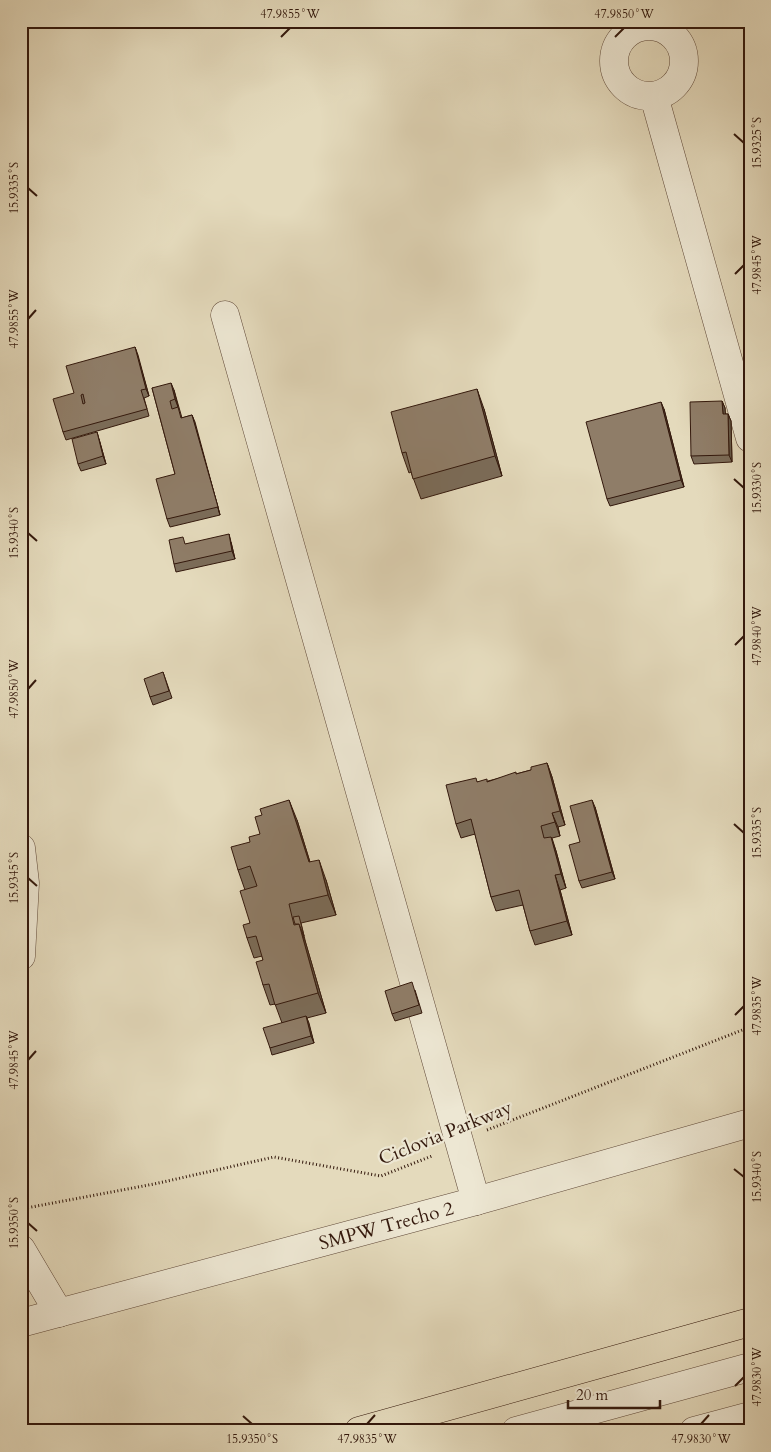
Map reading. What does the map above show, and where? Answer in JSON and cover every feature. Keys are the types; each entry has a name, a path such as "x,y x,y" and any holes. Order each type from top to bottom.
{"highway":[{"path":"359,1431 750,1322"}],"street":[{"path":"654,96 750,438"},
{"path":"225,315 476,1200"},
{"path":"21,848 24,883 23,948 21,956"},
{"name":"SMPW Trecho 2","path":"21,1323 476,1200 750,1123"},
{"path":"21,1249 58,1313"},
{"path":"516,1431 750,1366"},
{"path":"694,1431 750,1416"}],"path":[{"name":"Ciclovia Parkway","path":"21,1209 154,1184 274,1157 381,1176 431,1157 460,1140 750,1027"}],"building":[{"path":"135,347 146,389 141,390 147,409 63,432 53,399 74,393 66,366","holes":["83,394 85,403 83,404 81,395"]},
{"path":"171,383 175,399 170,401 172,409 178,407 181,418 192,415 218,507 167,519 156,479 175,474 152,388"},
{"path":"477,389 495,456 413,479 406,452 402,453 391,412"},
{"path":"722,401 723,414 728,414 729,455 691,456 690,402"},
{"path":"661,402 681,480 607,499 586,422"},
{"path":"97,432 103,456 78,464 72,439"},
{"path":"229,534 232,551 174,564 169,540 183,537 185,544"},
{"path":"163,672 169,691 150,697 144,679"},
{"path":"547,763 560,811 552,813 555,822 541,826 544,838 551,837 561,874 555,875 567,921 530,931 519,890 491,897 471,819 456,824 446,785 476,778 477,782 487,779 487,782 516,772 516,774 531,770 531,767"},
{"path":"289,800 309,862 319,860 328,895 289,904 294,925 299,924 318,993 275,1005 269,984 263,985 256,962 263,960 256,936 247,938 243,925 250,923 240,891 257,886 250,866 238,870 231,847 250,842 249,837 260,834 255,817 262,815 260,809"},
{"path":"592,800 612,872 579,881 569,845 580,842 570,806"},
{"path":"299,916 304,936 299,924 295,924 293,917"},
{"path":"412,982 419,1005 392,1014 385,991"},
{"path":"306,1016 311,1036 270,1048 263,1028"}]}
